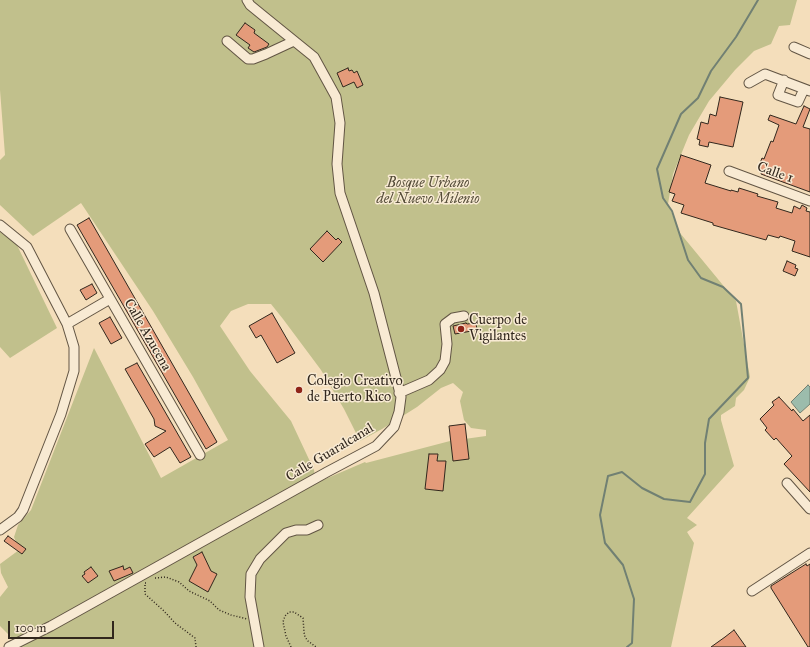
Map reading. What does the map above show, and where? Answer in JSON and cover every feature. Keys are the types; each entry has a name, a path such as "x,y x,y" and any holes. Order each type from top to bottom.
{"street":[{"name":"Calle Guaralcanal","path":"9,647 52,626 376,446 394,427 399,412 401,398 374,293 340,193 337,164 340,123 336,97 314,58 250,5 247,0"},
{"path":"227,41 248,59 253,59 294,41"},
{"path":"794,47 810,54"},
{"path":"749,83 765,74 784,80 807,90 798,102 778,95 784,80"},
{"name":"Calle 1","path":"730,171 810,201"},
{"path":"0,225 27,247 66,324 74,347 74,371 61,414 23,510 18,517 0,530"},
{"name":"Calle Azucena","path":"70,235 110,299 200,455"},
{"path":"66,324 110,299"},
{"path":"399,393 429,380 440,370 445,361 447,344 445,324 453,318 464,316"},
{"path":"787,483 810,509"},
{"path":"259,647 256,622 250,597 251,574 260,559 286,533 296,530 307,530 318,525"},
{"path":"752,591 810,553"}],"path":[{"path":"154,578 166,577 179,582 190,591 210,601 219,610 256,622"},
{"path":"150,581 145,583 145,594 175,622 195,638 196,647"},
{"path":"291,647 286,636 284,622 285,616 289,612 299,614 303,618 305,637 316,647"}],"green space":[{"name":"Bosque Urbano del Nuevo Milenio","path":"0,0 797,0 790,25 779,26 771,44 754,51 735,70 709,101 689,135 673,174 668,204 680,233 736,301 750,377 744,390 736,398 735,406 721,415 721,420 734,466 687,518 697,525 687,532 694,543 671,647 15,647 19,641 11,637 0,626 0,597 8,587 1,573 0,564 19,550 14,537 18,525 31,510 94,348 161,478 228,440 193,377 153,311 81,203 33,236 0,205 0,160 5,155 0,90","holes":["248,304 271,304 321,370 344,409 360,441 417,407 441,388 453,383 463,392 460,401 464,420 471,428 486,430 486,436 450,441 366,463 365,462 316,483 314,470 291,421 250,371 220,326 231,311"]},
{"path":"0,232 16,243 57,328 10,358 0,347"}],"shaded area":[{"path":"808,385 810,387 810,404 800,413 791,402"}],"building":[{"path":"245,23 255,30 254,33 269,44 267,47 254,52 248,48 250,45 236,35"},
{"path":"348,68 349,71 352,70 354,73 357,71 363,85 357,88 354,82 343,87 337,73"},
{"path":"720,97 743,102 733,147 709,142 708,147 699,145 700,140 697,139 701,122 708,124 710,114 716,116"},
{"path":"804,106 810,109 803,127 810,129 810,192 761,174 762,171 758,169 762,158 764,159 771,141 773,142 779,125 768,120 770,115 796,124"},
{"path":"681,155 711,165 705,183 731,191 738,192 739,188 758,194 757,196 778,202 776,208 792,213 794,206 800,209 802,205 807,208 806,211 810,212 810,257 792,251 795,241 780,236 779,238 768,235 766,240 713,225 713,223 681,213 684,205 672,201 675,194 669,192"},
{"path":"89,218 217,442 206,449 77,225"},
{"path":"327,231 336,240 338,238 342,242 323,262 310,249"},
{"path":"787,261 796,265 795,268 798,269 795,276 783,271"},
{"path":"92,284 97,293 86,300 80,290"},
{"path":"272,313 295,353 277,363 261,335 256,338 249,326"},
{"path":"110,317 122,338 111,344 99,323"},
{"name":"Cuerpo de Vigilantes","path":"466,323 476,323 477,330 455,334 453,326"},
{"path":"137,363 191,457 180,463 170,447 154,457 145,444 166,431 155,426 154,419 125,369"},
{"path":"779,397 792,411 793,409 803,421 810,415 810,492 784,464 792,456 776,438 774,440 765,430 767,428 760,419 774,405 772,402"},
{"path":"465,424 469,459 453,461 449,426"},
{"path":"429,454 438,454 437,461 446,461 443,491 425,489"},
{"path":"8,536 26,549 22,554 4,541"},
{"path":"202,552 211,571 217,574 208,592 189,581 197,565 193,557"},
{"path":"806,564 807,566 810,564 810,647 808,647 771,588 771,586"},
{"path":"123,566 124,570 130,567 133,573 114,581 109,571"},
{"path":"91,567 98,576 88,583 82,576 85,574 84,572"},
{"path":"734,630 746,647 711,647 725,637"}],"waterway":[{"path":"627,647 632,643 634,599 623,565 605,543 600,515 608,476 622,472 642,488 664,499 690,502 705,474 705,443 709,419 748,378 741,304 723,287 701,278 688,260 672,211 663,198 657,169 681,114 698,98 711,71 736,37 758,0"}],"place":[{"name":"Cuerpo de Vigilantes","path":"461,329"},
{"name":"Colegio Creativo de Puerto Rico","path":"299,390"}]}
